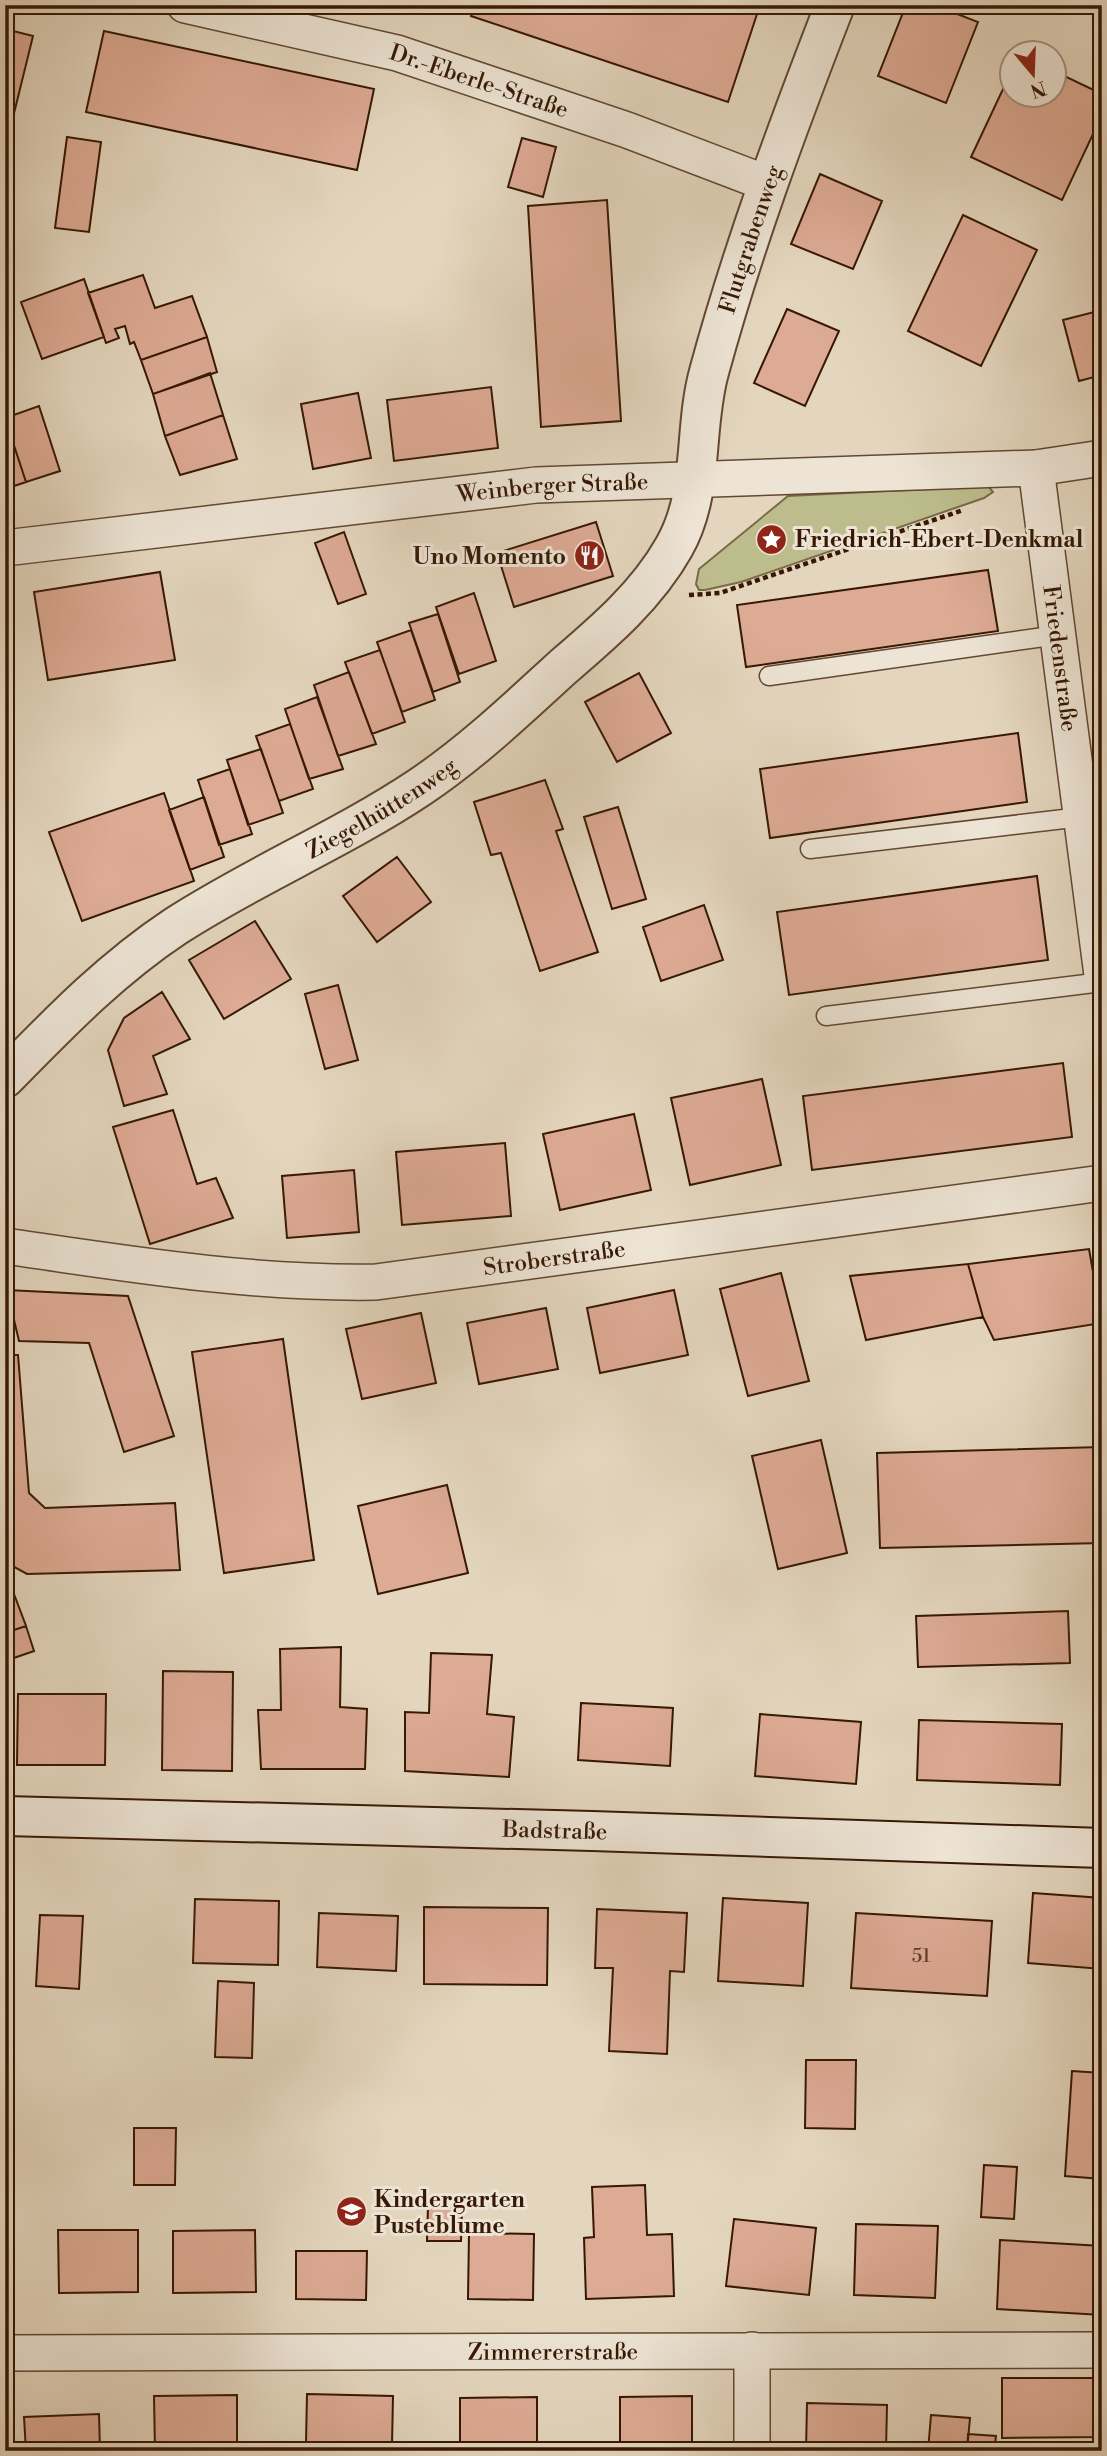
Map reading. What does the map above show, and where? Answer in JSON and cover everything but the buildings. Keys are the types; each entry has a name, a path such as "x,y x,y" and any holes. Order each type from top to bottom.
{"street":[{"name":"Dr.-Eberle-Straße","path":"185,5 397,53 627,130 766,183"},
{"name":"Flutgrabenweg","path":"696,480 701,409 708,375 766,183 835,5"},
{"name":"Weinberger Straße","path":"5,548 536,485 1036,468 1102,458"},
{"name":"Friedenstraße","path":"1036,468 1102,975"},
{"name":"Ziegelhüttenweg","path":"5,1079 88,993 175,927 359,825 421,786 471,749 598,636 656,578 686,523 696,480"},
{"name":"Stroberstraße","path":"5,1246 220,1277 306,1283 376,1282 1102,1183"},
{"name":"Badstraße","path":"5,1816 592,1831 1102,1848"},
{"path":"752,2350 752,2451"},
{"name":"Zimmererstraße","path":"5,2353 1102,2350"}],"lane":[{"path":"769,676 1058,635"},
{"path":"810,849 1081,817"},
{"path":"826,1016 1102,982"}],"path":[{"path":"656,578 691,596 720,593 974,506"}],"green space":[{"path":"988,486 993,492 984,498 741,582 705,590 699,590 696,584 699,569 788,496"}],"place":[{"name":"Friedrich-Ebert-Denkmal","path":"772,539"},
{"name":"Uno Momento","path":"589,556"},
{"name":"Kindergarten Pusteblume","path":"351,2212"}]}
